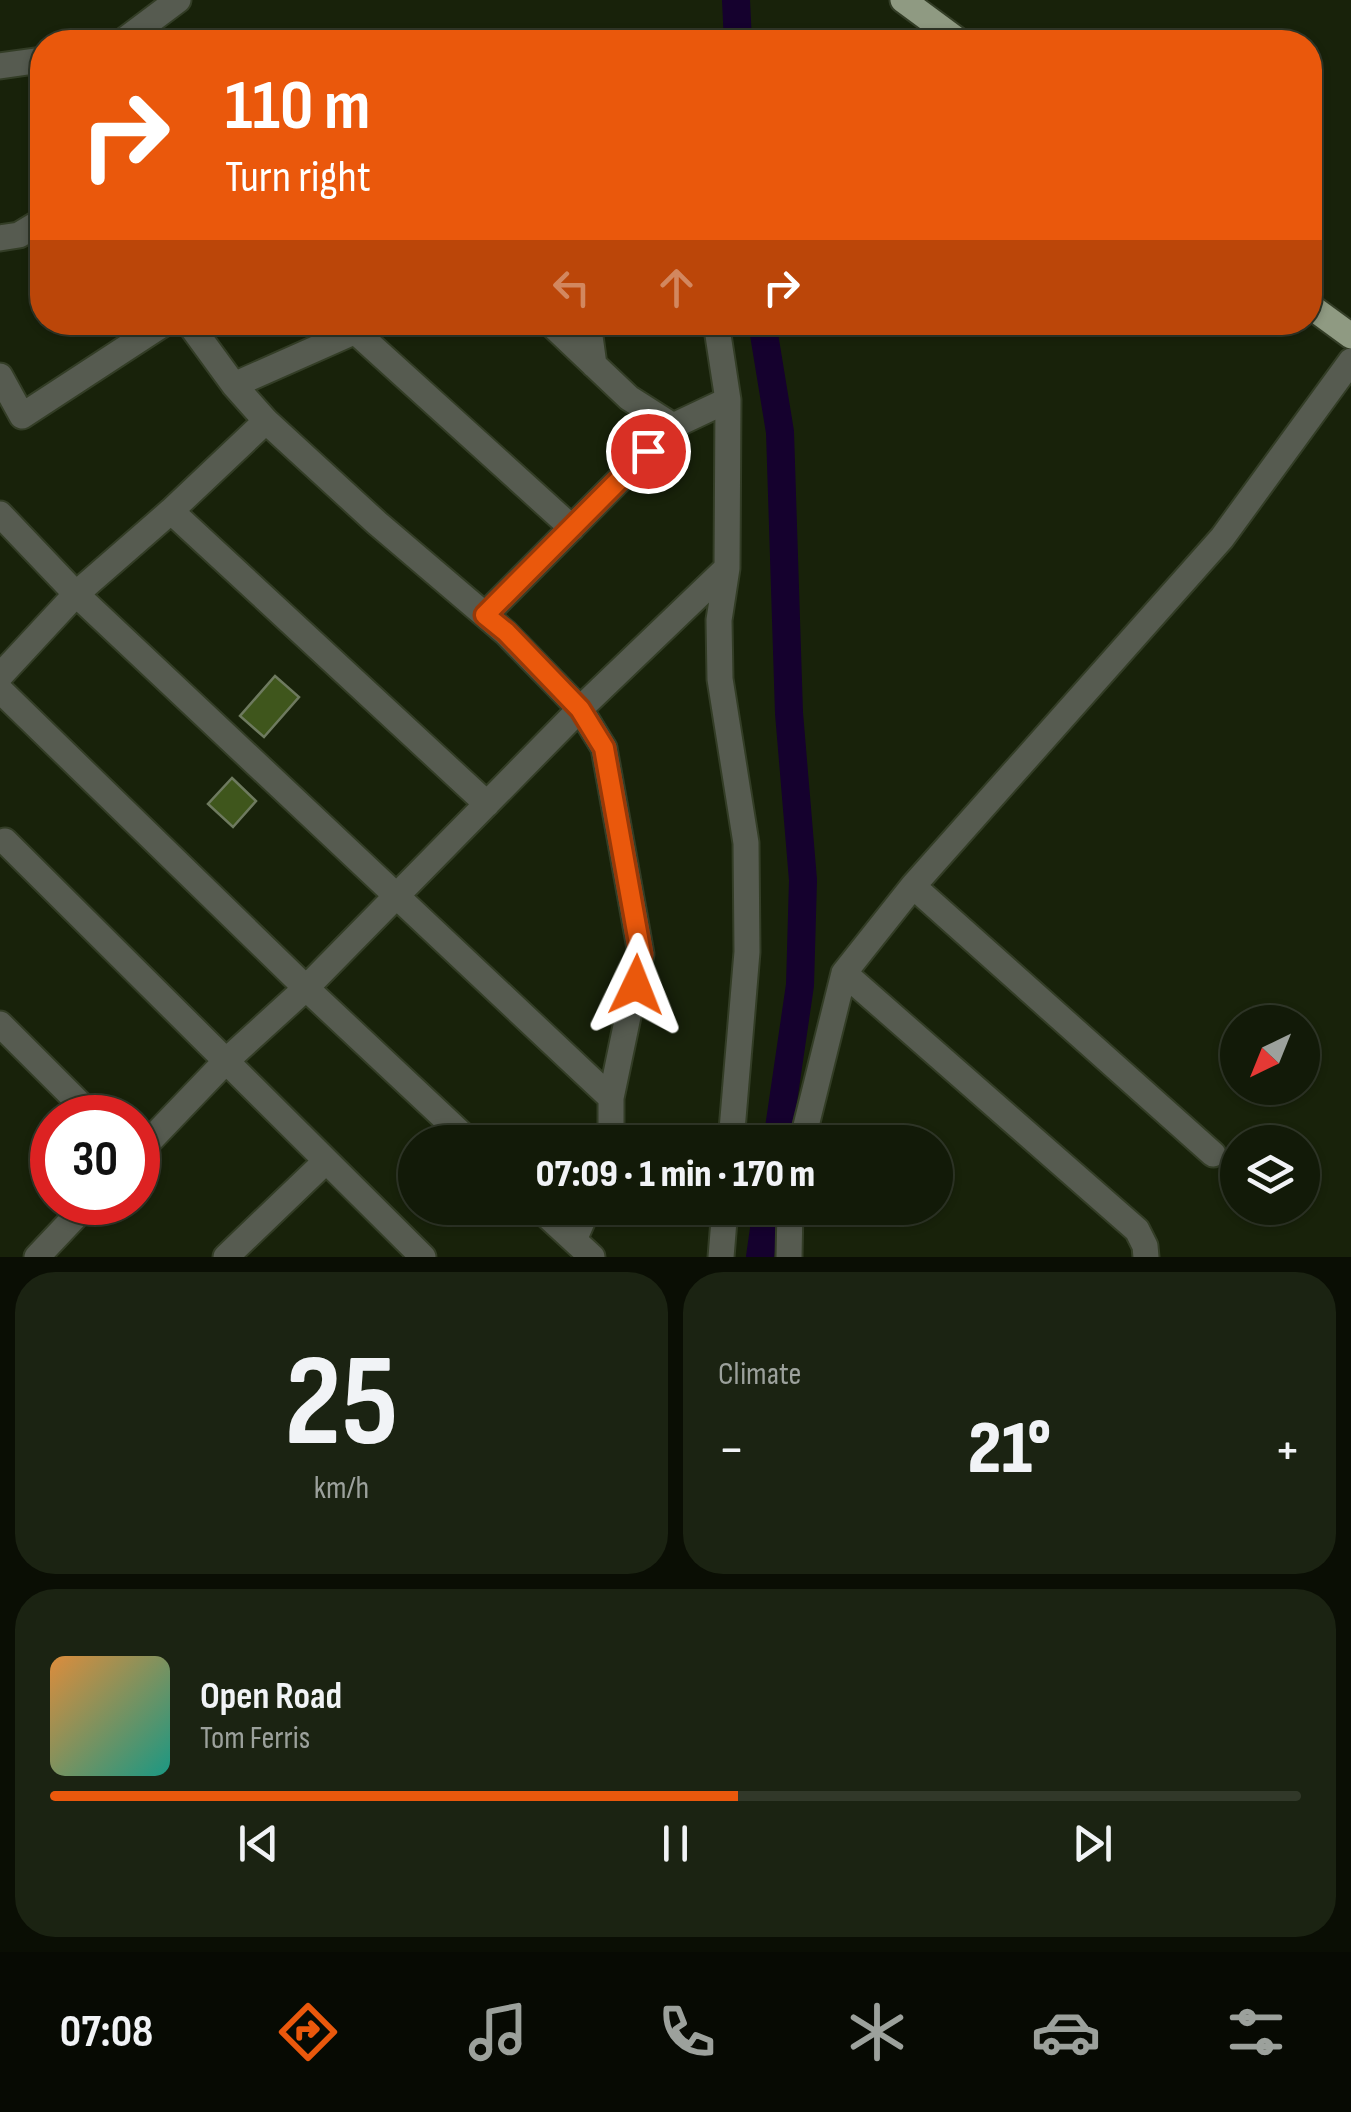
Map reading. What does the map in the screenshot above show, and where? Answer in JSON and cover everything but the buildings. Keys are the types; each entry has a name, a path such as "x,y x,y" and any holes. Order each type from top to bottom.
{"main road":[{"path":"903,0 944,30"},
{"path":"1322,315 1351,336"}],"street":[{"path":"138,30 178,0"},
{"path":"0,66 30,62"},
{"path":"0,238 30,228"},
{"path":"0,376 22,416 146,335"},
{"path":"197,335 266,422 332,484 506,632 580,709 604,748 641,954 611,1098 611,1125"},
{"path":"234,385 348,335"},
{"path":"374,335 572,528"},
{"path":"563,335 629,398 673,426"},
{"path":"590,335 594,365"},
{"path":"718,335 728,400 727,568 719,620 720,679 746,843 747,952 732,1125"},
{"path":"806,1125 844,973 913,886 1222,538 1351,361"},
{"path":"485,615 673,426 728,400"},
{"path":"0,676 76,594 266,422"},
{"path":"172,511 487,804"},
{"path":"0,514 76,594 611,1098"},
{"path":"160,1129 226,1061 306,988 580,709 727,568"},
{"path":"0,690 452,1125"},
{"path":"2,841 326,1161 413,1254"},
{"path":"913,886 1213,1154"},
{"path":"844,973 1137,1230 1146,1257"},
{"path":"0,1024 71,1095"},
{"path":"226,1257 326,1161"},
{"path":"37,1257 68,1225"},
{"path":"558,1225 583,1248"},
{"path":"721,1257 724,1225"},
{"path":"789,1257 790,1225"}],"waterway":[{"path":"736,0 737,30"},
{"path":"764,335 780,432 789,713 803,880 800,985 779,1125"},
{"path":"760,1257 765,1225"}],"route":[{"path":"636,985 641,954 604,748 580,709 485,615 648,451"}]}
